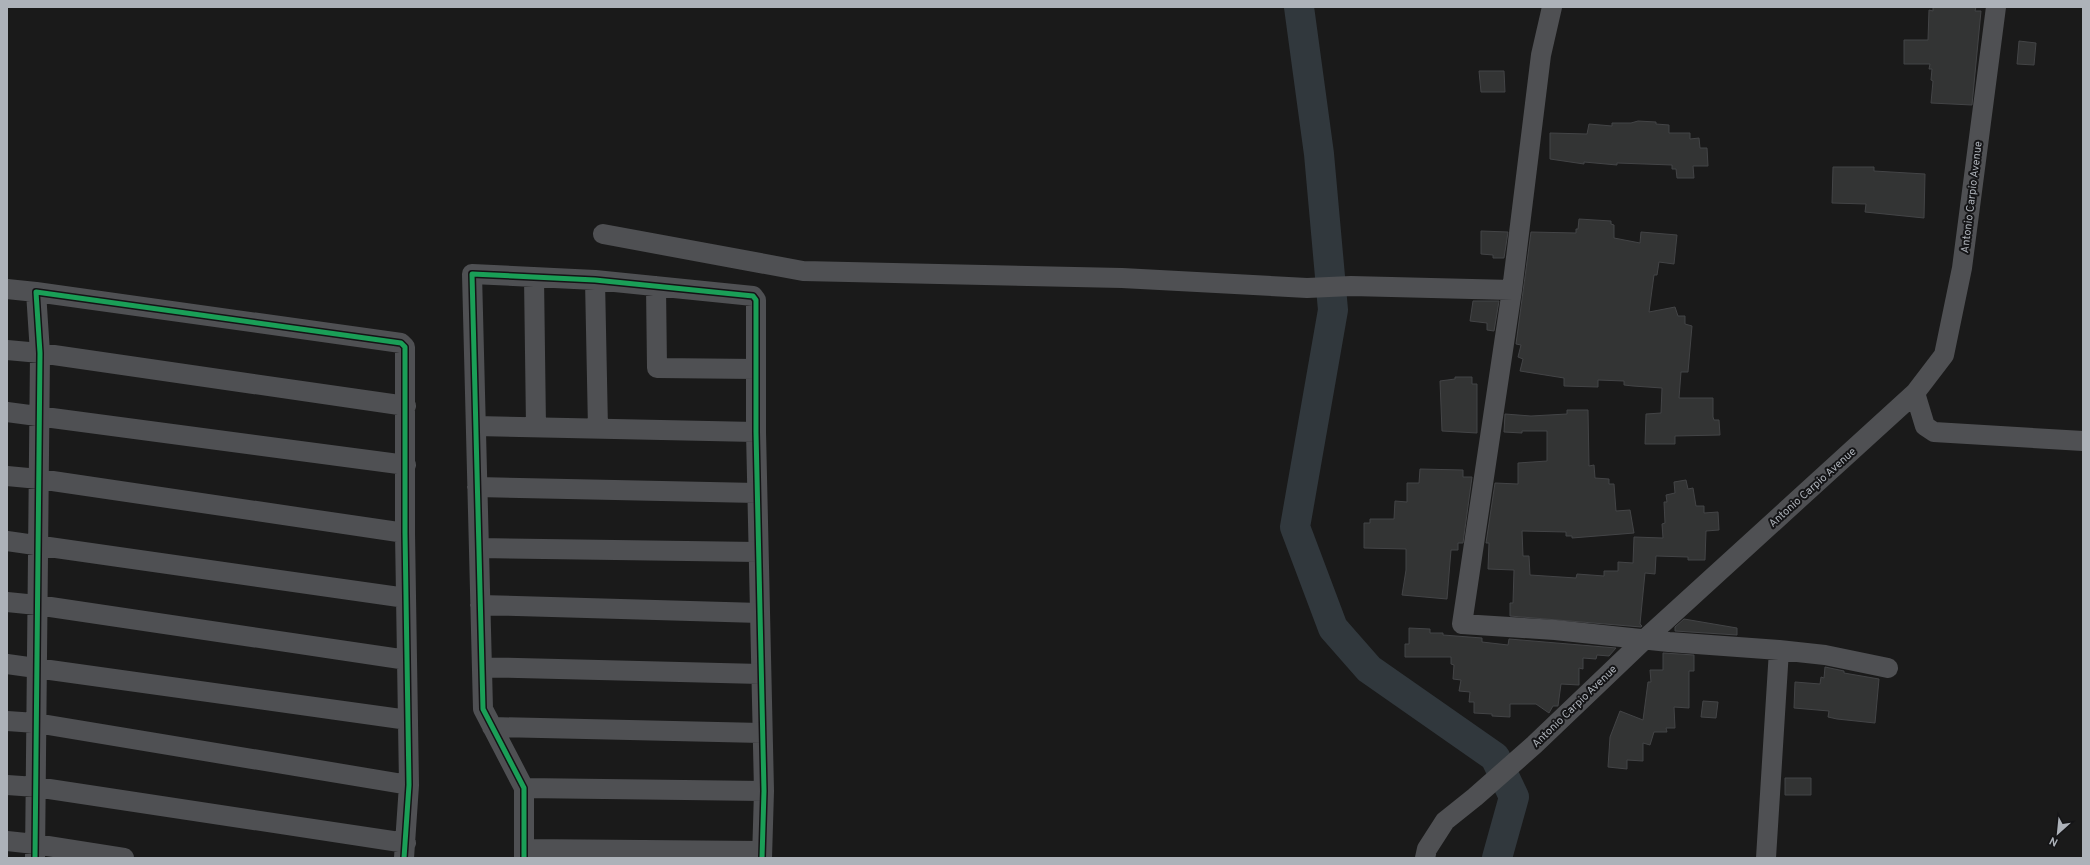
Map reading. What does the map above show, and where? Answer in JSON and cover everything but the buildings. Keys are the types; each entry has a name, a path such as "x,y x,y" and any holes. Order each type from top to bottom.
{"street":[{"path":"1552,7 1541,55 1512,290 1462,624 1554,630 1644,640 1779,650 1825,656 1888,668"},
{"name":"Antonio Carpio Avenue","path":"1425,858 1427,849 1445,821 1475,798 1534,745 1644,640 1915,393 1944,355 1962,268 1996,7"},
{"path":"603,234 803,271 1122,278 1307,288 1351,286 1512,290"},
{"path":"472,274 595,280 753,296 757,303 756,432 764,791 762,854 524,853 524,788 483,709 472,274"},
{"path":"534,277 536,427"},
{"path":"595,280 598,429"},
{"path":"656,286 657,368 756,369"},
{"path":"7,289 401,344 405,346 405,533 410,785 405,850 36,787 7,784"},
{"path":"35,851 40,352 36,292"},
{"path":"7,350 40,352 406,406"},
{"path":"1915,393 1926,426 1934,432 2083,441"},
{"path":"7,412 39,415 406,465"},
{"path":"476,426 756,432"},
{"path":"7,476 38,479 405,533"},
{"path":"477,487 757,493"},
{"path":"7,541 38,544 406,598"},
{"path":"479,548 758,552"},
{"path":"7,602 37,605 408,660"},
{"path":"480,605 760,613"},
{"path":"1766,858 1779,650"},
{"path":"7,664 408,720"},
{"path":"482,667 761,674"},
{"path":"7,721 36,723 410,785"},
{"path":"492,727 762,733"},
{"path":"524,788 764,791"},
{"path":"7,841 35,851 124,858"}],"waterway":[{"path":"1299,7 1319,154 1333,310 1295,527 1333,628 1369,669 1495,757 1514,797 1497,858"}],"cycle path":[{"path":"524,858 524,788 483,709 472,274 595,280 753,296 756,300 756,432 764,791 762,858"},
{"path":"35,858 40,353 36,292 401,343 405,347 405,533 409,785 404,858"}]}
